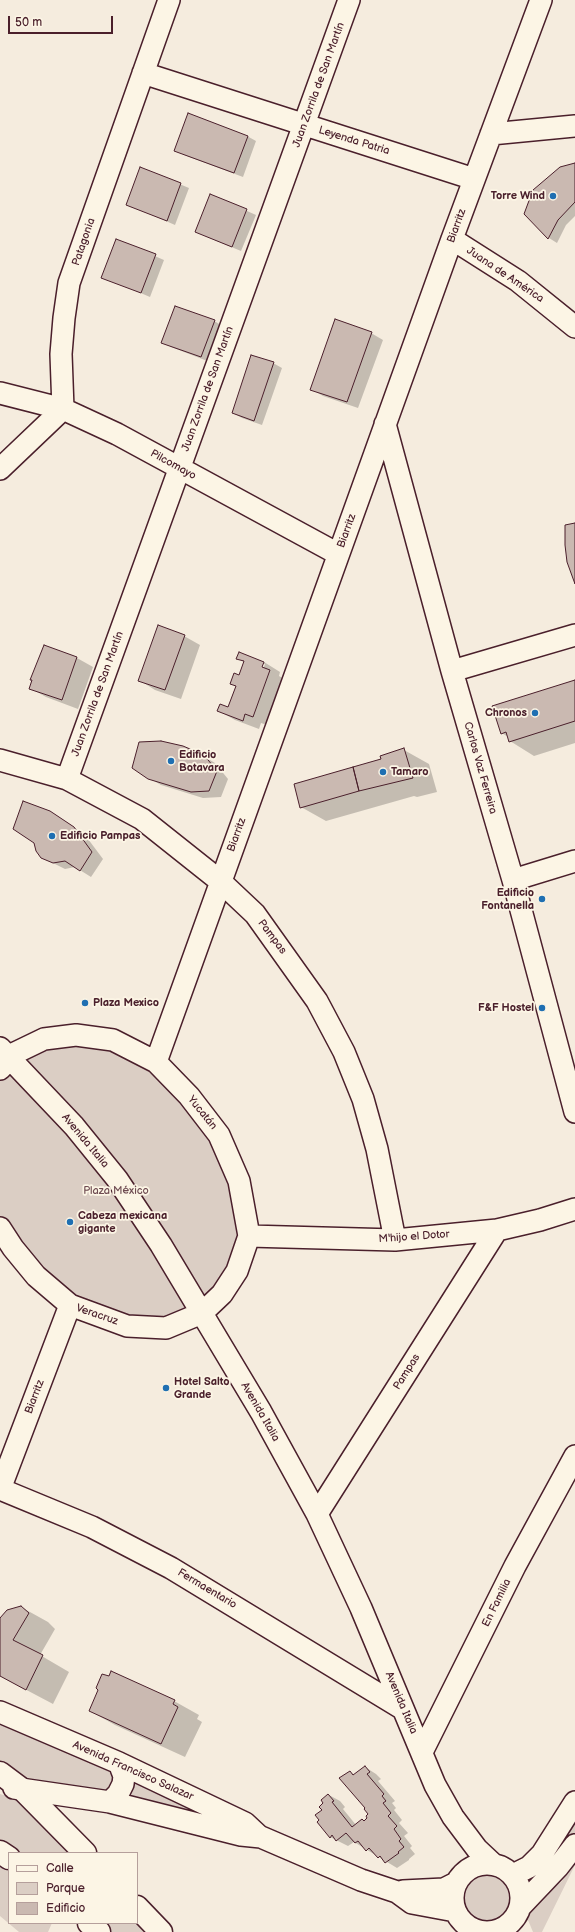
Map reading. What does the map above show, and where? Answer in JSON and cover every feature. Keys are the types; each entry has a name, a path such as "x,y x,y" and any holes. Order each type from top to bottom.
{"main road":[{"path":"0,1773 24,1791 84,1852"},
{"path":"90,1924 99,1932"}],"street":[{"name":"Patagonia","path":"63,409 62,354 64,318 69,283 169,0"},
{"name":"Juan Zorrila de San Martín","path":"67,779 349,0"},
{"name":"Biarritz","path":"156,1062 490,134 541,0"},
{"name":"Leyenda Patria","path":"143,73 304,126 474,179"},
{"path":"490,134 575,126"},
{"name":"Juana de América","path":"452,239 518,281 575,327"},
{"name":"Pilcomayo","path":"0,393 63,409 117,434 338,554"},
{"path":"0,470 63,409"},
{"name":"Carlos Vaz Ferreira","path":"385,424 452,671 512,880 567,1055 575,1112"},
{"path":"452,671 575,635"},
{"name":"Pampas","path":"0,760 67,779 142,819 220,881 255,914 317,1001 344,1052 363,1099 377,1149 395,1240"},
{"path":"512,880 575,861"},
{"name":"Yucatán","path":"3,1059 15,1052 44,1040 76,1035 113,1040 156,1062 189,1096 219,1135 239,1181 249,1236 237,1271 222,1294 202,1313"},
{"name":"Avenida Italia","path":"3,1059 74,1126 117,1179 161,1245 261,1412 317,1514 361,1608 435,1785 453,1817 477,1849 492,1864"},
{"name":"M'hijo el Dotor","path":"249,1236 395,1240 497,1230 540,1220 575,1209"},
{"name":"Veracruz","path":"0,1228 13,1248 36,1276 70,1305 127,1326 158,1328 166,1328 202,1313"},
{"name":"Pampas","path":"317,1514 497,1230"},
{"name":"Biarritz","path":"0,1489 70,1305"},
{"name":"En Familia","path":"422,1752 515,1566 575,1456"},
{"name":"Fermaentario","path":"0,1489 92,1527 171,1568 403,1709"},
{"name":"Avenida Francisco Salazar","path":"0,1712 119,1763 245,1823 261,1837"},
{"path":"110,1802 118,1794 123,1784 124,1776 119,1763"},
{"name":"Avenida Francisco Salazar","path":"0,1784 24,1791 110,1802 241,1835 261,1837 361,1880 397,1892 412,1902 463,1923"},
{"path":"513,1875 529,1867 542,1854 575,1802"},
{"name":"Avenida Italia","path":"453,1817 461,1877"},
{"path":"526,1932 519,1910 520,1889 513,1875 501,1867 492,1864 474,1866 461,1877 453,1892 463,1923 484,1932 495,1932 506,1926 519,1910 558,1867 575,1845"},
{"name":"Avenida Francisco Salazar","path":"397,1892 413,1890 432,1891 444,1889 461,1877"}],"green space":[{"name":"Plaza México","path":"76,1035 156,1062 219,1135 249,1236 237,1271 166,1328 70,1305 0,1228 0,1070"},
{"path":"0,1721 110,1769 116,1781 107,1794 27,1784 0,1762"},
{"path":"132,1779 243,1828 125,1797"},
{"path":"0,1794 23,1801 73,1852 12,1852 0,1844"},
{"path":"575,1817 575,1833 565,1849 530,1885 527,1877"},
{"path":"0,1861 8,1866 8,1923 0,1916"},
{"path":"575,1865 542,1932 533,1932 528,1920 530,1911 542,1897 561,1882"},
{"path":"493,1873 498,1874 506,1880 512,1888 512,1908 506,1916 498,1922 483,1923 478,1922 470,1916 464,1908 463,1893 464,1888 470,1880 478,1874"},
{"path":"138,1921 150,1932 111,1932 102,1924 138,1924"},
{"path":"10,1924 52,1924 48,1932 19,1932"}],"building":[{"path":"188,113 248,136 234,173 174,151"},
{"name":"Torre Wind","path":"575,163 575,202 558,220 548,239 524,214 533,190 560,167"},
{"path":"140,167 181,183 167,221 126,205"},
{"path":"210,194 247,209 232,247 195,232"},
{"path":"116,239 156,254 141,293 101,278"},
{"path":"175,306 215,320 201,357 161,343"},
{"path":"335,319 372,332 347,402 310,390"},
{"path":"251,355 274,362 254,421 232,413"},
{"path":"575,523 575,584 567,562 565,525"},
{"path":"158,625 185,635 165,690 138,681"},
{"path":"44,645 77,657 62,700 29,689 32,680 30,680"},
{"path":"239,652 264,662 262,667 270,670 253,717 245,714 243,721 217,711 220,704 228,707 236,686 230,684 234,673 239,675 244,661 236,659"},
{"name":"Chronos","path":"575,680 575,721 509,742 506,732 501,734 492,706"},
{"name":"Edificio Botavara","path":"161,741 183,746 204,755 217,771 209,791 191,792 148,779 132,768 139,742"},
{"name":"Tamaro","path":"404,748 413,778 359,791 353,767 381,759 380,756"},
{"path":"353,767 359,791 300,808 294,784"},
{"name":"Edificio Pampas","path":"23,801 50,811 74,827 92,852 80,871 65,861 53,863 41,858 36,851 34,843 13,829"},
{"path":"21,1606 29,1613 13,1640 43,1655 26,1690 0,1676 0,1618 7,1610"},
{"path":"111,1671 175,1700 173,1704 178,1707 161,1744 89,1711 98,1690 96,1688 102,1674 109,1676"},
{"path":"365,1766 370,1772 367,1774 384,1794 382,1796 386,1801 383,1803 391,1813 388,1816 397,1826 394,1829 401,1839 399,1841 404,1847 398,1852 399,1853 385,1863 380,1856 378,1858 369,1848 366,1851 358,1841 355,1843 346,1833 336,1841 332,1835 330,1838 317,1822 319,1820 315,1815 322,1810 319,1807 323,1803 321,1800 328,1794 334,1801 332,1802 352,1827 362,1819 364,1821 368,1814 364,1809 365,1808 339,1778 350,1771 353,1775"}],"place":[{"name":"Torre Wind","path":"553,196"},
{"name":"Chronos","path":"535,713"},
{"name":"Edificio Botavara","path":"171,761"},
{"name":"Tamaro","path":"383,772"},
{"name":"Edificio Pampas","path":"52,836"},
{"name":"Edificio Fontanella","path":"542,899"},
{"name":"Plaza Mexico","path":"85,1003"},
{"name":"F&F Hostel","path":"542,1008"},
{"name":"Cabeza mexicana gigante","path":"70,1222"},
{"name":"Hotel Salto Grande","path":"166,1388"}]}
